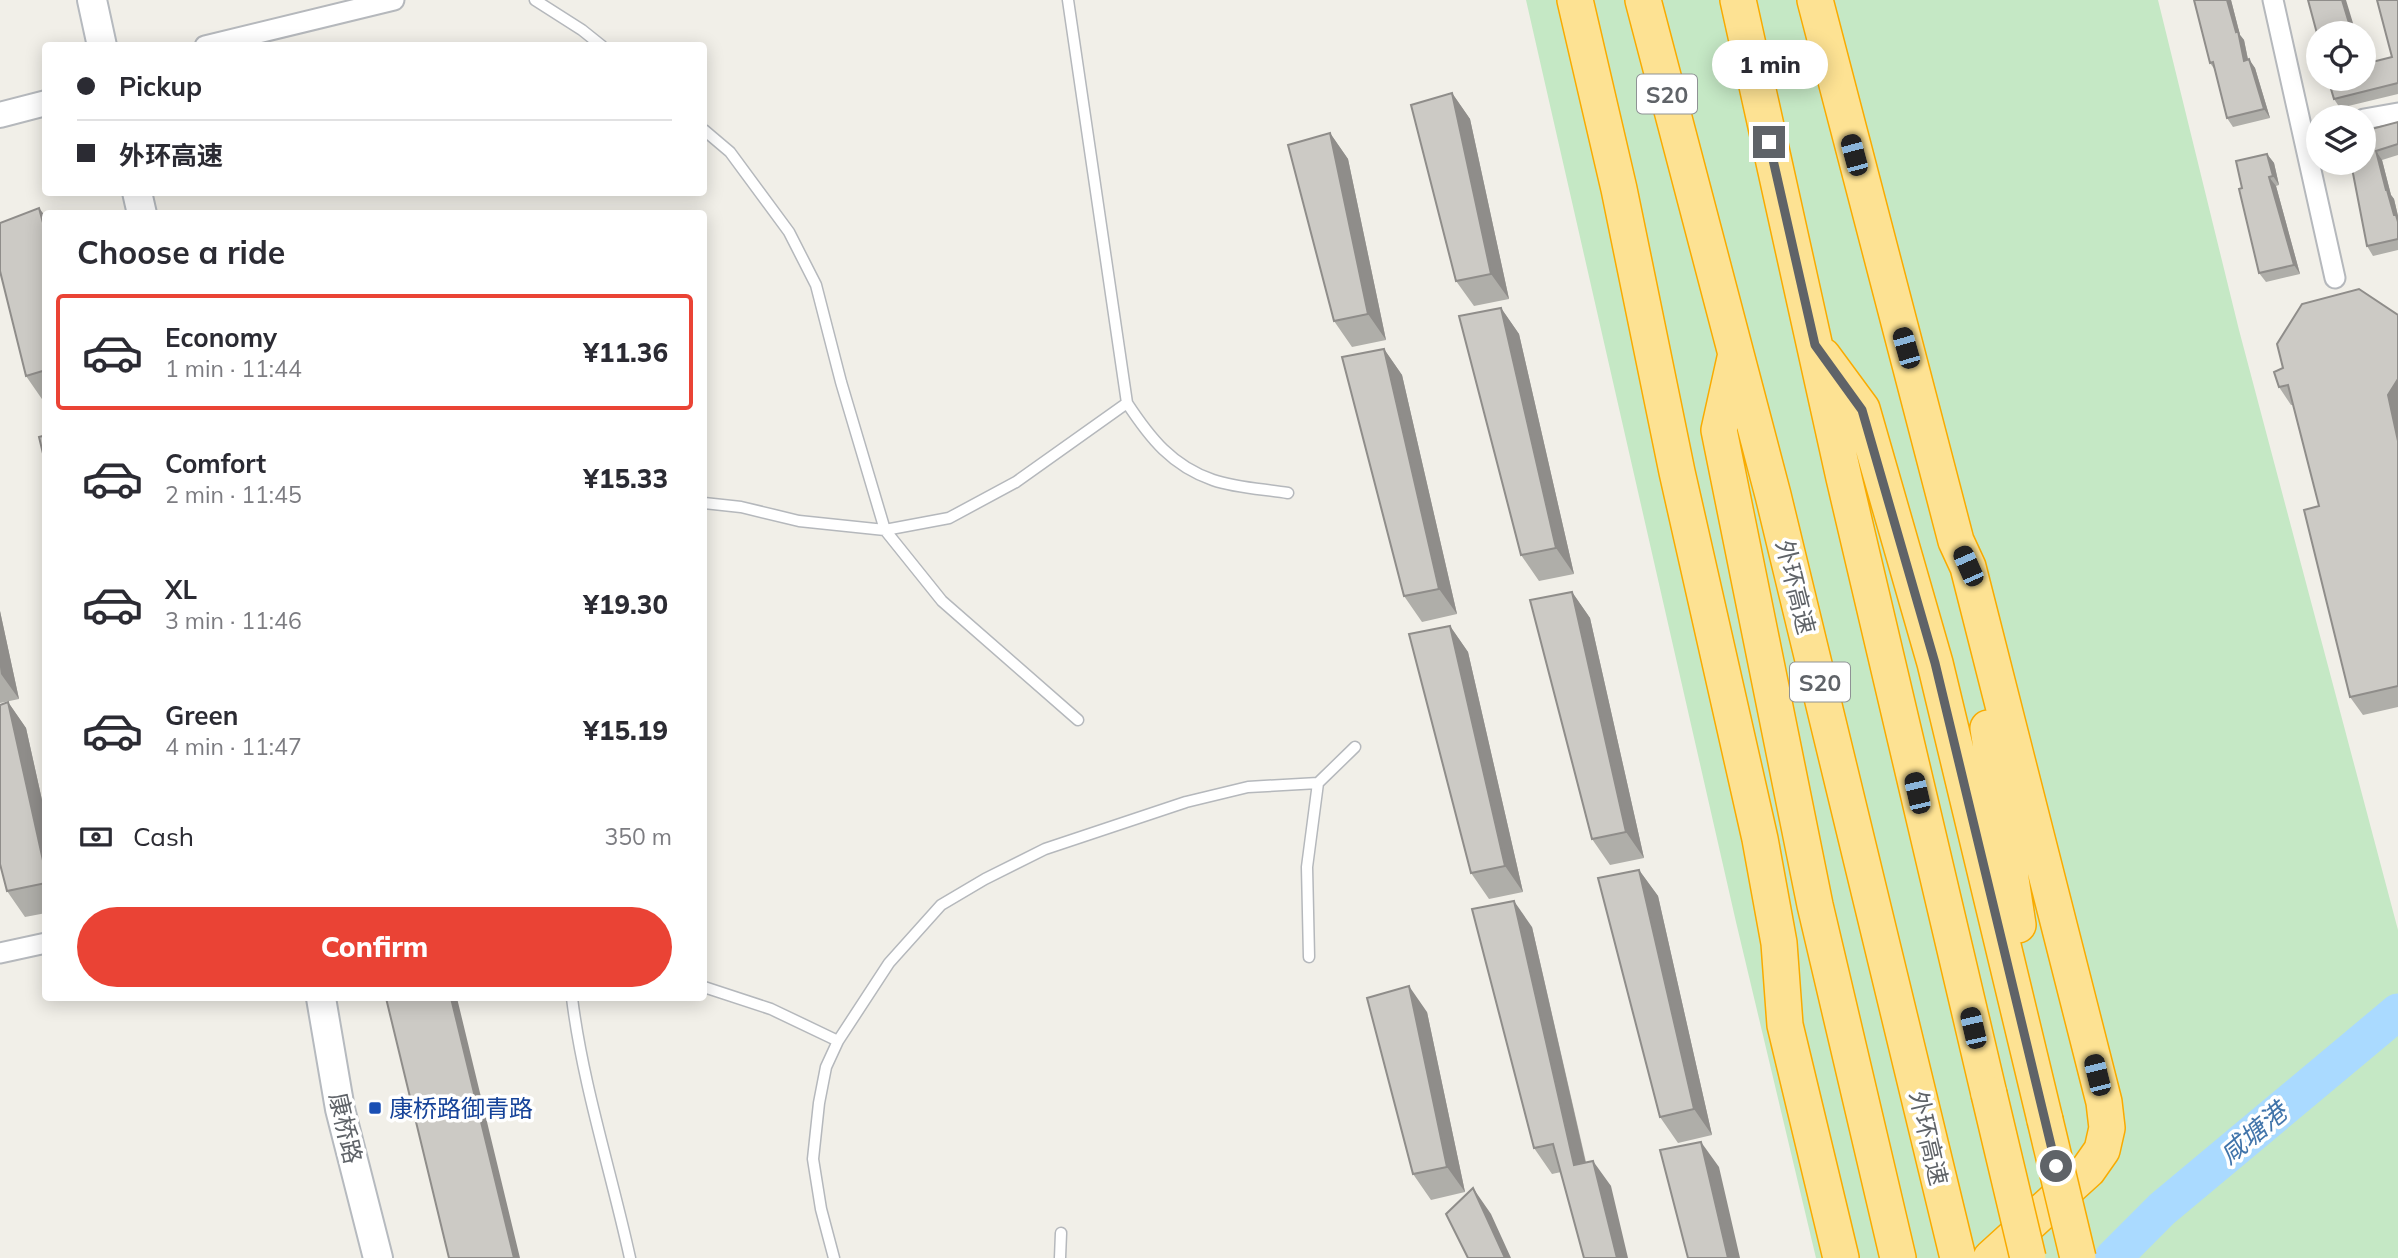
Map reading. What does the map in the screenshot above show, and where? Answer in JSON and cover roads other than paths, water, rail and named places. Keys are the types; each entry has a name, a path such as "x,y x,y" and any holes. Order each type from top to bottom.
{"highway":[{"path":"1575,0 1627,225 1679,485 1760,839 1779,943 1785,1025 1852,1249"},
{"name":"外环高速","path":"1643,0 1809,639 1958,1258"},
{"name":"S20","path":"1738,0 1911,767 2028,1258"},
{"path":"1815,0 1956,541 1958,569 1985,705 2019,933 2016,1002"},
{"path":"1815,345 1862,410 1935,663 2078,1258"},
{"path":"1736,351 1719,430 1801,837 1849,1057 1898,1258"},
{"path":"1956,541 1968,566 2104,1102 2107,1128 2102,1150 2088,1170 1991,1258"},
{"path":"1801,837 1801,1004"},
{"path":"1779,943 1801,1004 1852,1249"}],"main road":[{"path":"92,0 101,42"},
{"name":"康桥路","path":"322,1001 340,1109 378,1258"}],"street":[{"path":"221,42 394,0"},
{"path":"2273,0 2306,115"},
{"path":"0,115 42,104"},
{"path":"2376,118 2398,113"},
{"path":"2318,175 2335,278"},
{"path":"0,953 42,944"}],"lane":[{"path":"535,0 597,42"},
{"path":"1068,0 1127,403 1147,435 1182,466 1214,481 1287,493"},
{"path":"707,133 730,152 789,232 816,285 841,382 885,530 942,601 1078,720"},
{"path":"707,503 741,507 799,521 885,530 949,518 1016,482 1127,403"},
{"path":"1309,957 1307,867 1318,783 1355,747"},
{"path":"834,1258 821,1209 813,1159 826,1067 838,1041 889,963 942,905 985,879 1045,849 1186,802 1248,787 1318,783"},
{"path":"707,988 771,1009 838,1041"},
{"path":"572,1001 576,1037 631,1258"},
{"path":"1060,1258 1061,1233"}],"waterway":[{"name":"咸塘港","path":"2113,1258 2162,1209 2398,1012"}],"place":[{"name":"康桥路御青路","path":"375,1108"}]}
